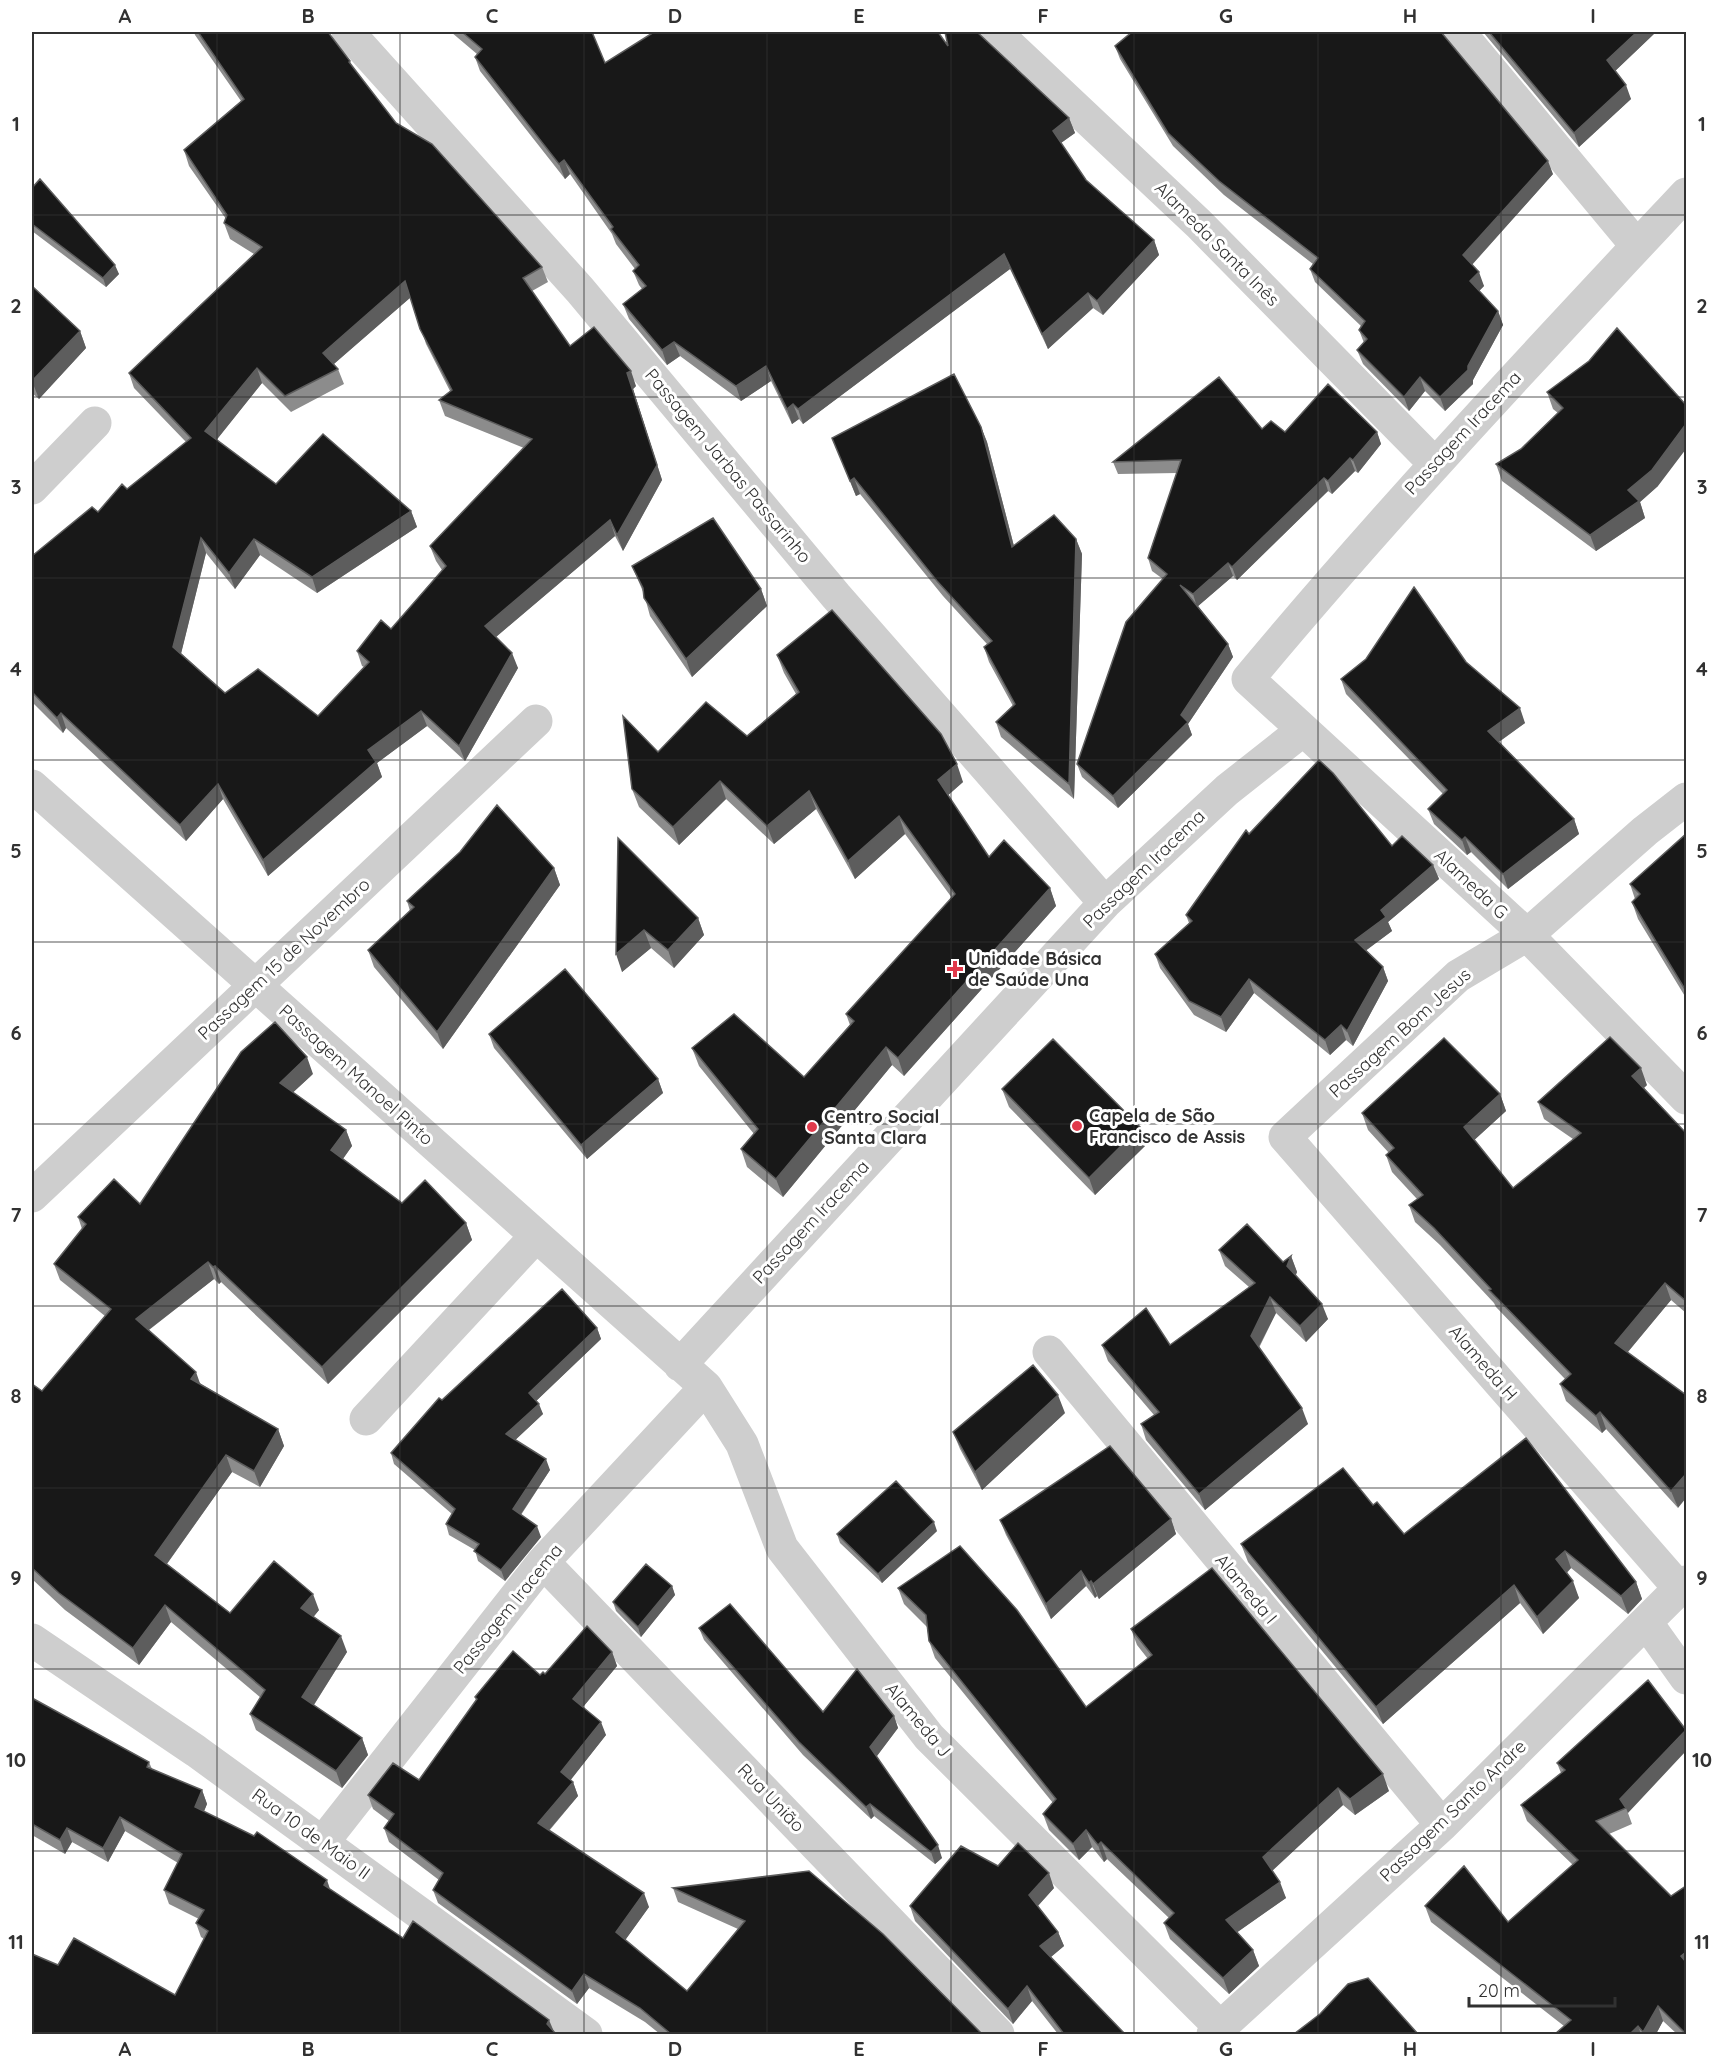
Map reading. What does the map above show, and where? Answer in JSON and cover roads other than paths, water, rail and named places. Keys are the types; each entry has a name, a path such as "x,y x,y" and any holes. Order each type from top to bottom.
{"street":[{"name":"Passagem Jarbas Passarinho","path":"348,32 580,291 837,596 1105,903"},
{"name":"Alameda Santa Inês","path":"995,32 1199,224 1434,463"},
{"path":"1459,32 1637,246"},
{"name":"Passagem Iracema","path":"1248,679 1321,591 1434,463 1686,194"},
{"path":"32,488 95,423"},
{"name":"Alameda G","path":"1248,679 1527,935 1686,1098"},
{"name":"Passagem 15 de Novembro","path":"32,1197 536,721"},
{"name":"Passagem Iracema","path":"680,1365 1105,903 1227,790 1303,730"},
{"name":"Passagem Manoel Pinto","path":"32,786 680,1365"},
{"name":"Passagem Bom Jesus","path":"1285,1137 1458,976 1527,935 1645,831 1686,799"},
{"name":"Alameda H","path":"1285,1137 1683,1585"},
{"path":"366,1419 536,1236"},
{"name":"Alameda I","path":"1049,1352 1442,1825"},
{"name":"Alameda J","path":"680,1365 706,1387 742,1444 782,1548 928,1737 1217,2031"},
{"name":"Passagem Iracema","path":"323,1842 543,1562 706,1387"},
{"name":"Rua União","path":"543,1562 998,2034"},
{"name":"Passagem Santo Andre","path":"1217,2031 1442,1825 1683,1585"},
{"path":"1646,1622 1686,1677"},
{"name":"Rua 10 de Maio II","path":"32,1640 196,1751 586,2034"}],"place":[{"name":"Unidade Básica de Saúde Una","path":"955,969"},
{"name":"Capela de São Francisco de Assis","path":"1077,1126"},
{"name":"Centro Social Santa Clara","path":"812,1127"}]}
